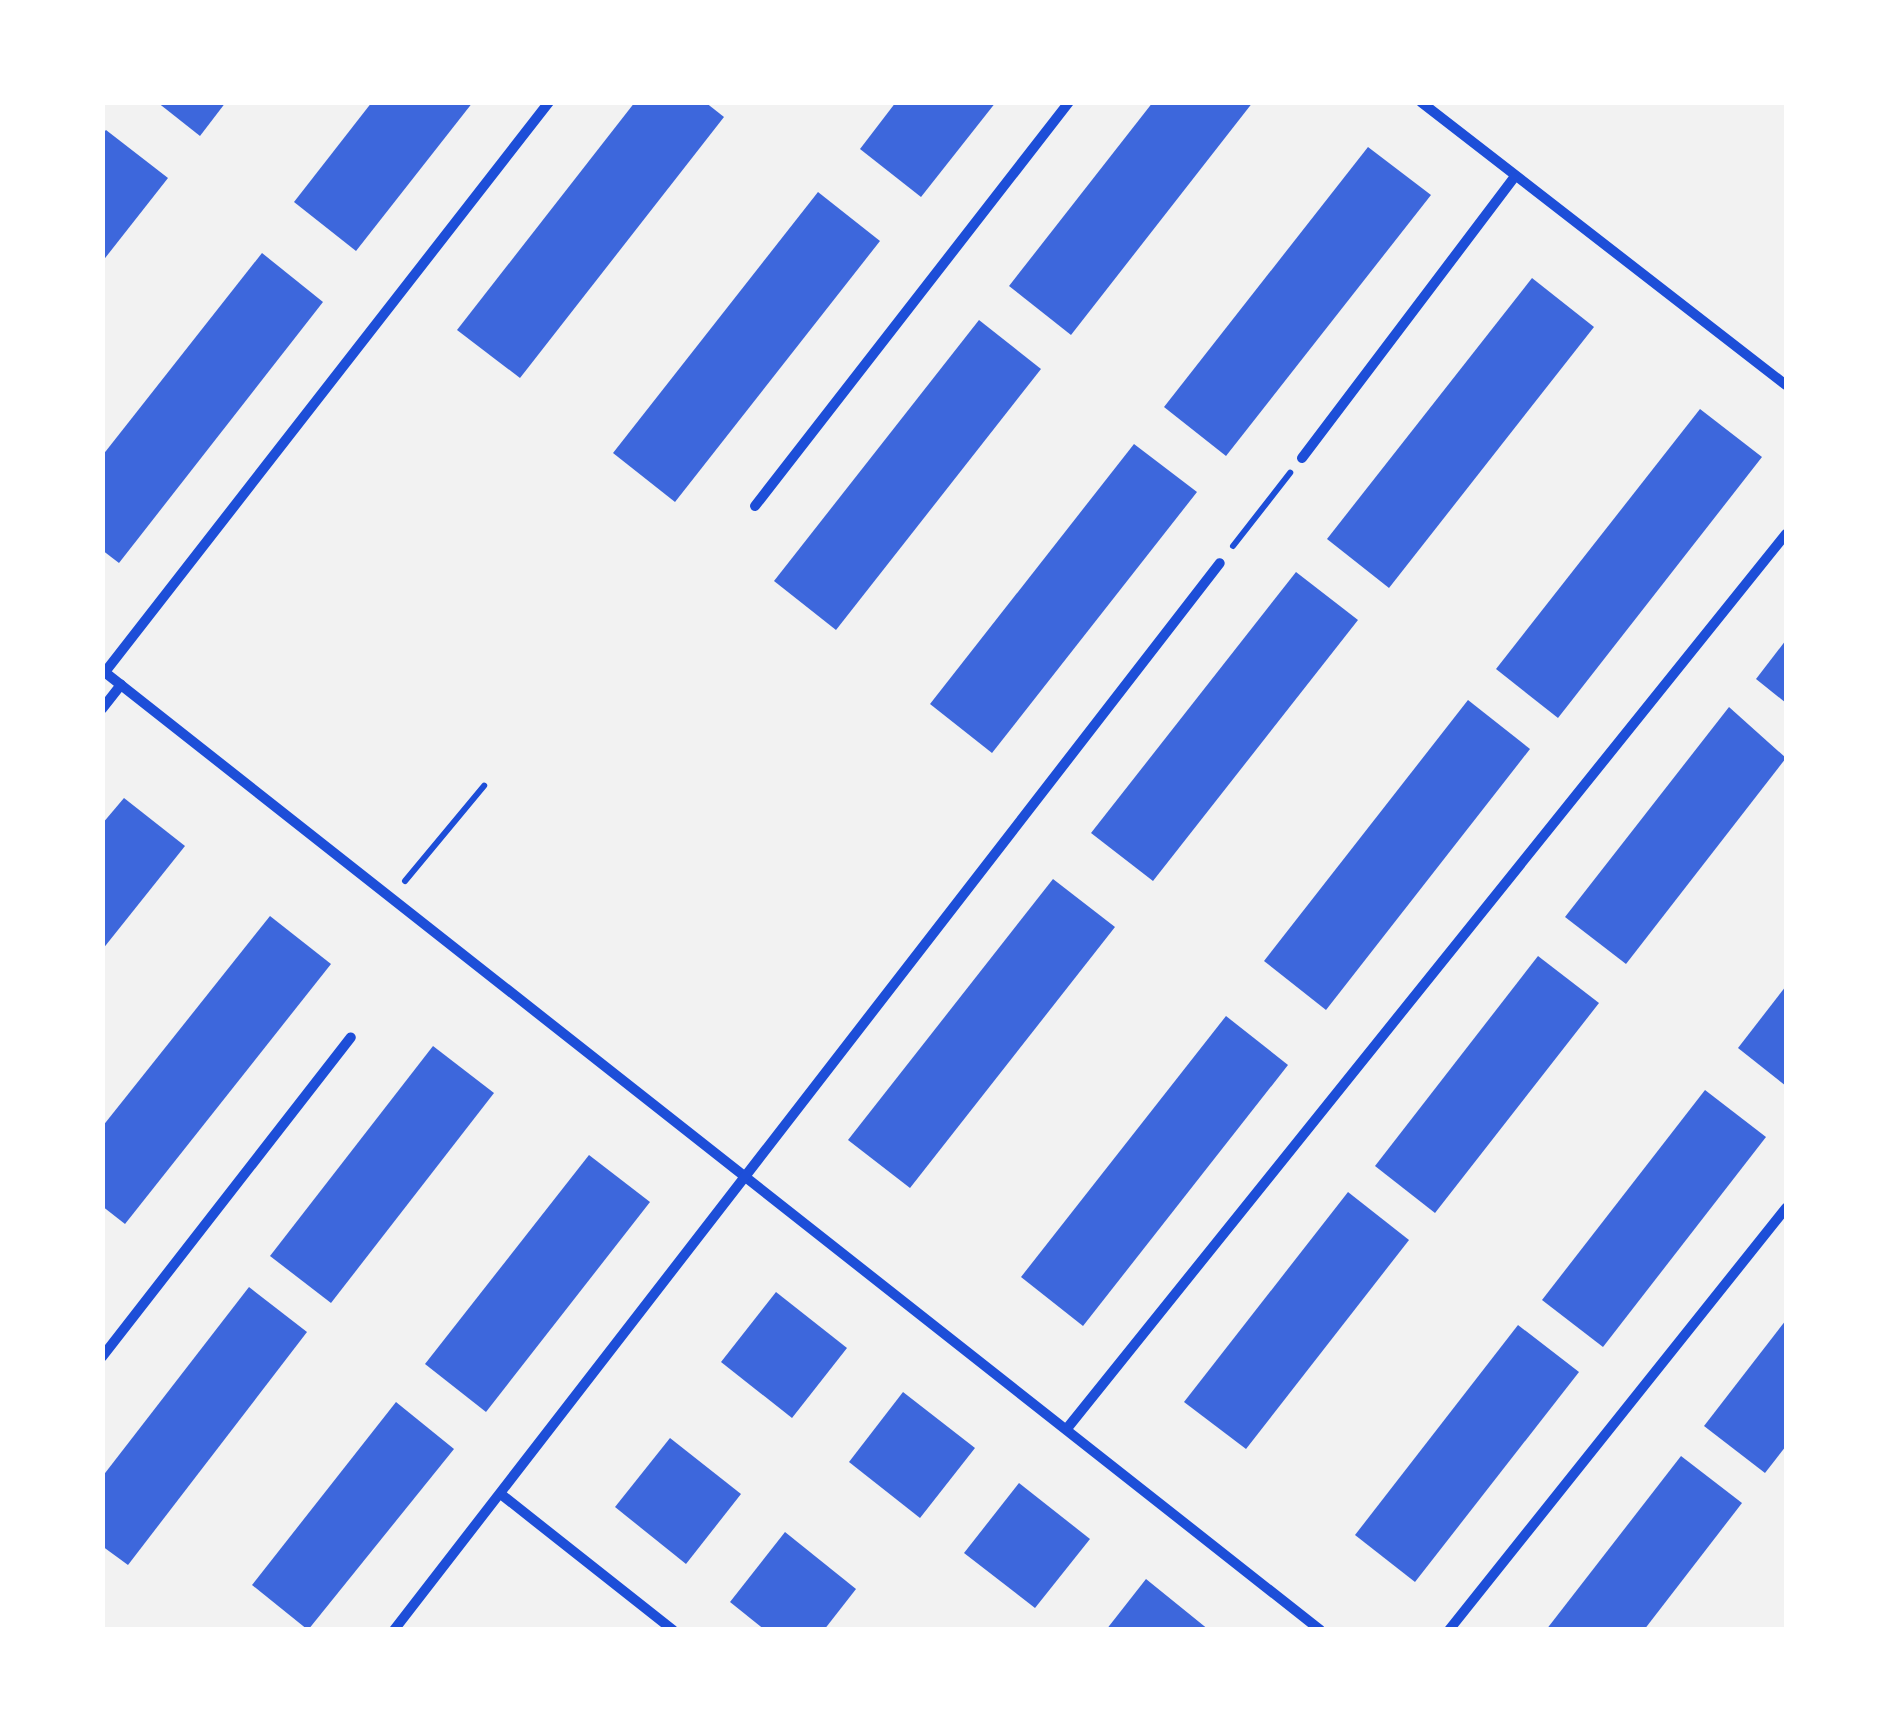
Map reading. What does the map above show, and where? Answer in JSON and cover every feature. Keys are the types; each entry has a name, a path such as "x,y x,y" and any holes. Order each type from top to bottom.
{"street":[{"path":"550,102 104,671 1070,1426 1320,1630"},
{"path":"754,506 1069,102"},
{"path":"1421,102 1514,178 1786,385"},
{"path":"1302,458 1514,178"},
{"path":"1070,1426 1786,534"},
{"path":"394,1630 750,1176 1220,563"},
{"path":"102,709 121,685"},
{"path":"102,1356 351,1037"},
{"path":"1450,1630 1786,1208"},
{"path":"502,1495 673,1630"}],"path":[{"path":"1220,563 1302,458"},
{"path":"392,896 484,786"}],"building":[{"path":"157,102 226,102 200,136"},
{"path":"372,102 473,102 356,251 294,202"},
{"path":"635,102 705,102 724,117 520,378 457,330"},
{"path":"896,102 996,102 921,197 860,149"},
{"path":"1153,102 1253,102 1071,335 1009,286"},
{"path":"106,130 168,178 102,262 102,134"},
{"path":"1368,147 1431,195 1226,456 1164,407"},
{"path":"818,192 880,241 675,502 613,453"},
{"path":"262,253 323,302 119,563 102,550 102,456"},
{"path":"1532,278 1594,327 1389,588 1327,539"},
{"path":"979,320 1041,369 836,630 774,581"},
{"path":"1700,409 1762,457 1558,718 1496,669"},
{"path":"1134,444 1197,492 992,753 930,704"},
{"path":"1296,572 1358,620 1153,881 1091,833"},
{"path":"1786,640 1786,703 1756,679"},
{"path":"1468,700 1530,749 1326,1010 1264,961"},
{"path":"1729,707 1786,758 1626,964 1565,917"},
{"path":"124,798 185,846 102,950 102,824"},
{"path":"1053,879 1115,927 910,1188 848,1140"},
{"path":"270,916 331,964 125,1224 102,1206 102,1127"},
{"path":"1538,956 1599,1003 1435,1213 1375,1166"},
{"path":"1786,986 1786,1086 1738,1048"},
{"path":"1226,1016 1288,1065 1083,1326 1021,1277"},
{"path":"433,1046 494,1093 331,1303 270,1256"},
{"path":"1705,1090 1766,1137 1603,1347 1542,1300"},
{"path":"589,1155 650,1202 486,1412 425,1364"},
{"path":"1348,1192 1409,1240 1246,1449 1184,1402"},
{"path":"249,1287 307,1332 128,1565 102,1546 102,1477"},
{"path":"776,1292 847,1348 792,1418 721,1362"},
{"path":"1786,1320 1786,1446 1765,1473 1704,1426"},
{"path":"1518,1325 1579,1372 1415,1582 1355,1535"},
{"path":"903,1392 975,1448 920,1518 849,1462"},
{"path":"396,1402 454,1449 308,1630 252,1585"},
{"path":"670,1438 741,1494 686,1564 615,1507"},
{"path":"1681,1456 1742,1503 1644,1630 1546,1630"},
{"path":"1019,1483 1090,1539 1035,1608 964,1553"},
{"path":"785,1532 856,1589 824,1630 765,1630 730,1602"},
{"path":"1146,1579 1209,1630 1106,1630"}]}
